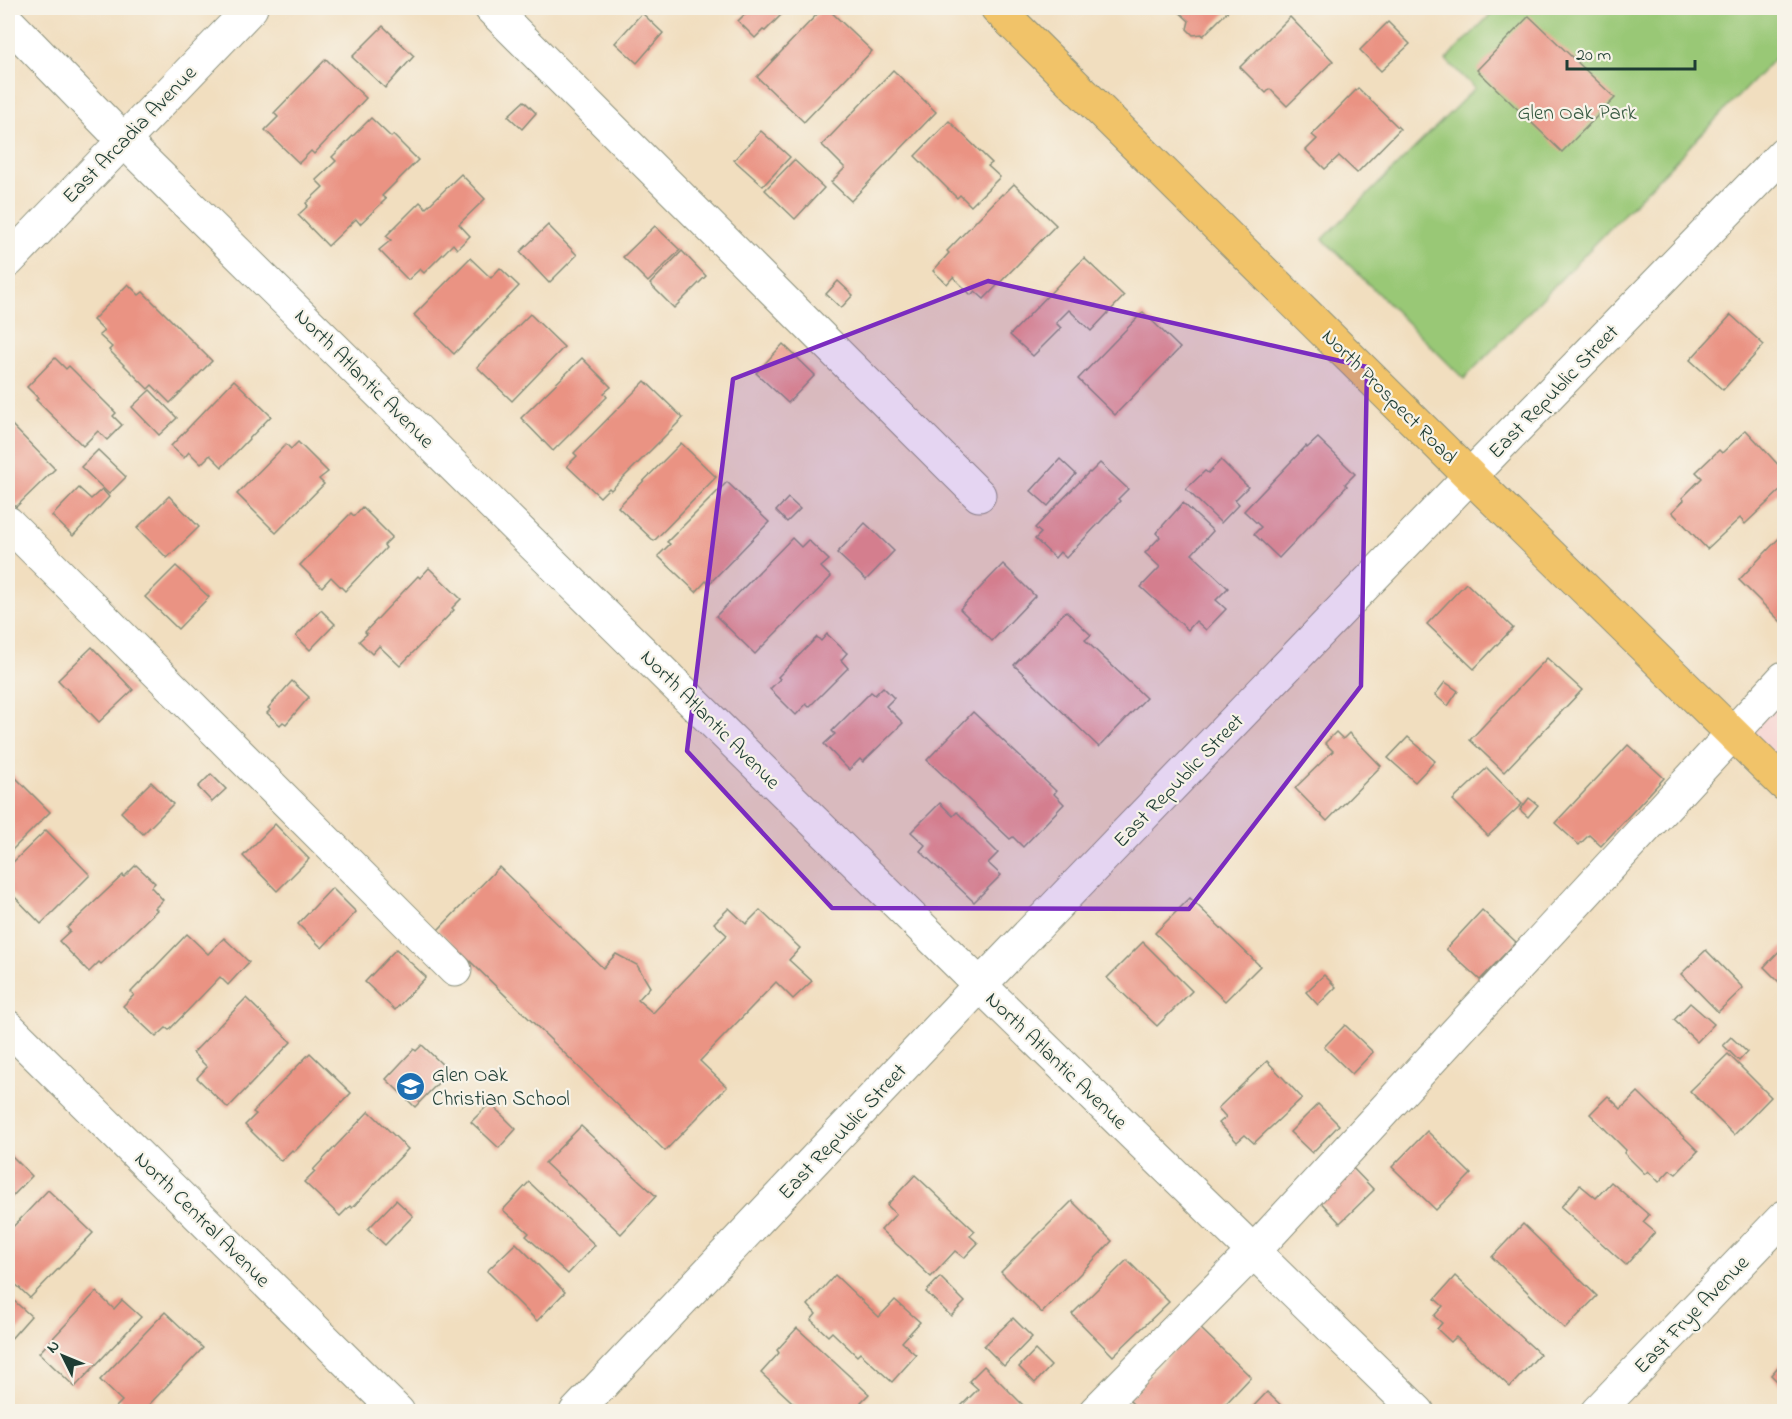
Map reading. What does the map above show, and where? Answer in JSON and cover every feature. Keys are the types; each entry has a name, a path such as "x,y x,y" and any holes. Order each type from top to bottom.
{"main road":[{"name":"North Prospect Road","path":"997,8 1785,784"}],"street":[{"name":"East Arcadia Avenue","path":"8,261 251,8"},
{"path":"491,8 979,495"},
{"name":"North Atlantic Avenue","path":"8,22 123,140 980,985 1418,1412"},
{"name":"East Republic Street","path":"576,1412 980,985 1785,153"},
{"path":"8,523 455,970"},
{"path":"1095,1412 1254,1251 1785,678"},
{"name":"North Central Avenue","path":"8,1027 398,1412"},
{"name":"East Frye Avenue","path":"1597,1412 1785,1217"}],"highlighted area":[{"path":"988,281 1367,367 1361,686 1189,909 832,908 687,751 733,379"}],"shaded area":[{"path":"1784,678 1784,784 1732,733"}],"green space":[{"name":"Glen Oak Park","path":"1497,8 1784,8 1784,49 1464,379 1323,239 1475,88 1446,60"}],"building":[{"path":"741,8 788,8 755,38 738,21 746,13"},
{"path":"823,8 827,8 872,51 804,122 757,77"},
{"path":"1175,8 1231,8 1203,36 1202,34 1193,35 1187,29 1189,21"},
{"path":"642,13 663,33 637,63 615,43"},
{"path":"1529,16 1615,98 1562,152 1477,70"},
{"path":"1290,17 1333,61 1287,106 1270,89 1266,93 1240,67"},
{"path":"1388,22 1410,44 1381,71 1360,50"},
{"path":"383,26 414,56 385,88 352,57"},
{"path":"326,59 366,98 314,154 311,151 299,163 265,130 278,117 274,113"},
{"path":"893,70 936,112 851,201 831,182 845,168 822,145"},
{"path":"1358,88 1400,129 1357,173 1339,156 1325,169 1306,150 1317,139 1312,135"},
{"path":"524,101 536,113 522,129 508,116"},
{"path":"371,118 391,137 393,135 418,160 382,196 386,199 360,224 356,219 328,246 298,215 308,206 306,203 323,187 316,180 336,161 332,157"},
{"path":"949,121 992,163 988,166 1000,177 971,206 960,195 957,198 915,156"},
{"path":"761,131 790,157 763,186 734,160"},
{"path":"794,160 824,188 795,219 765,190"},
{"path":"461,174 485,199 459,224 470,236 457,249 453,244 424,273 420,269 408,280 379,250 391,240 386,236 420,202 426,208"},
{"path":"1014,184 1056,225 984,299 975,291 971,295 953,277 947,284 933,271 949,253 947,251"},
{"path":"548,225 577,255 549,283 520,252"},
{"path":"655,226 680,250 648,282 623,257"},
{"path":"682,251 706,276 674,308 650,284"},
{"path":"470,258 491,278 500,268 519,286 454,354 414,315"},
{"path":"1084,258 1124,296 1091,331 1069,310 1056,323 1061,328 1033,356 1010,335"},
{"path":"838,281 853,295 841,308 826,294"},
{"path":"128,284 139,295 143,292 212,361 170,403 152,385 148,389 109,350 112,347 99,335 104,331 93,320"},
{"path":"1143,312 1180,348 1115,415 1078,379"},
{"path":"530,314 564,347 512,401 477,367"},
{"path":"1731,315 1764,345 1723,390 1690,360"},
{"path":"783,344 815,375 788,403 756,373"},
{"path":"55,358 66,369 69,366 116,413 113,416 122,425 107,440 98,431 83,446 36,400 38,398 27,387"},
{"path":"582,358 611,387 604,393 607,397 553,451 521,418"},
{"path":"234,380 271,416 222,467 210,455 201,464 189,452 184,458 171,446"},
{"path":"645,381 683,418 611,490 609,488 600,497 567,466 577,456 574,453"},
{"path":"150,390 177,418 159,435 132,407"},
{"path":"8,421 55,469 16,507 8,498"},
{"path":"1746,430 1784,471 1784,487 1745,524 1740,518 1707,549 1672,512 1702,478 1696,472 1719,450 1722,453"},
{"path":"1318,438 1355,474 1345,484 1347,486 1279,558 1254,534 1261,527 1244,511 1306,446 1307,448"},
{"path":"298,442 328,472 319,479 324,484 276,533 237,494 286,444 291,449"},
{"path":"681,443 716,477 654,541 618,507"},
{"path":"98,450 126,477 109,494 81,467"},
{"path":"1060,459 1076,474 1048,506 1031,491"},
{"path":"1221,460 1248,487 1235,500 1239,504 1221,523 1186,489"},
{"path":"1100,463 1128,489 1118,499 1120,501 1066,558 1060,552 1055,558 1035,539 1041,533 1035,528"},
{"path":"727,482 769,522 709,584 706,581 696,592 658,556 670,544 667,542"},
{"path":"79,488 91,499 102,489 109,497 73,536 52,516"},
{"path":"169,496 199,527 167,558 137,528"},
{"path":"788,498 800,509 787,522 776,511"},
{"path":"1183,503 1213,531 1192,554 1228,588 1216,600 1226,609 1206,630 1196,621 1188,630 1141,587 1160,567 1145,553 1160,537 1156,533"},
{"path":"362,507 392,537 384,545 386,548 345,591 331,577 322,587 300,565 351,513 354,516"},
{"path":"865,523 894,551 866,580 837,553"},
{"path":"1784,533 1784,625 1739,580"},
{"path":"792,538 801,547 808,540 829,560 821,567 831,577 755,654 716,616"},
{"path":"1003,564 1035,596 992,641 960,609"},
{"path":"176,566 209,597 178,629 145,597"},
{"path":"429,568 461,599 452,608 454,610 400,666 379,646 372,654 359,641 418,576 420,578"},
{"path":"1466,583 1513,628 1474,669 1427,624"},
{"path":"321,610 335,624 310,650 296,636"},
{"path":"1066,611 1091,635 1085,640 1146,698 1099,747 1014,665"},
{"path":"827,634 847,653 841,660 848,668 809,707 806,704 796,715 770,689 780,679 778,677 817,637 821,641"},
{"path":"92,647 133,690 99,722 58,680"},
{"path":"1547,658 1582,690 1504,772 1470,740"},
{"path":"292,681 309,697 286,724 283,722 280,725 267,713 270,710 268,708"},
{"path":"1445,682 1458,691 1448,706 1435,695"},
{"path":"883,687 894,698 886,706 903,723 863,762 860,759 849,770 824,744 835,734 832,731 871,692 875,695"},
{"path":"973,712 1056,791 1054,794 1064,804 1023,847 1013,837 1010,839 927,760"},
{"path":"1336,732 1343,739 1349,733 1381,766 1327,821 1295,788 1333,751 1325,743"},
{"path":"1408,737 1435,761 1415,782 1388,758"},
{"path":"1628,745 1664,778 1601,846 1589,835 1579,845 1555,823"},
{"path":"1487,768 1522,804 1488,836 1453,800"},
{"path":"8,770 50,812 8,854"},
{"path":"211,774 226,789 212,802 198,787"},
{"path":"151,782 173,804 143,834 121,812"},
{"path":"1529,798 1538,805 1528,817 1520,810"},
{"path":"940,803 953,816 957,812 998,853 988,863 1001,875 974,902 920,851 925,845 911,832"},
{"path":"275,824 309,859 277,891 243,856"},
{"path":"46,830 90,875 41,924 8,890 8,867"},
{"path":"136,865 155,883 151,887 163,900 155,908 157,910 101,964 99,962 89,972 59,941 70,931 67,928"},
{"path":"499,867 603,968 616,954 637,965 650,987 638,1000 653,1013 727,935 714,923 729,908 746,924 760,910 800,948 789,960 812,981 793,999 776,982 700,1061 727,1087 665,1151 438,930"},
{"path":"332,888 356,912 322,948 298,924"},
{"path":"1190,898 1260,966 1225,1001 1155,933"},
{"path":"1482,910 1516,942 1480,980 1446,949"},
{"path":"187,934 208,954 224,938 249,962 228,985 220,977 169,1030 166,1028 156,1037 123,1006 134,995 131,992"},
{"path":"1143,942 1192,991 1157,1026 1107,978"},
{"path":"1784,946 1784,987 1764,967"},
{"path":"396,949 426,977 395,1010 365,982"},
{"path":"1706,950 1743,988 1718,1012 1681,974"},
{"path":"1324,975 1336,987 1318,1005 1306,992"},
{"path":"246,998 291,1042 228,1108 197,1078 207,1067 193,1053"},
{"path":"1690,1003 1714,1024 1697,1042 1674,1020"},
{"path":"1345,1025 1373,1052 1352,1074 1324,1047"},
{"path":"1731,1037 1747,1052 1739,1061 1723,1045"},
{"path":"422,1045 448,1070 415,1107 386,1079 414,1049 416,1051"},
{"path":"310,1053 351,1093 294,1152 292,1150 281,1161 245,1125 256,1114 253,1112"},
{"path":"1728,1054 1771,1097 1734,1135 1690,1091"},
{"path":"1267,1061 1302,1098 1254,1143 1245,1135 1237,1142 1219,1123 1226,1117 1218,1108"},
{"path":"1638,1092 1698,1151 1676,1174 1670,1170 1659,1182 1648,1171 1645,1174 1624,1153 1626,1150 1590,1114 1608,1096 1621,1109"},
{"path":"490,1103 516,1129 499,1148 471,1122"},
{"path":"1318,1104 1339,1125 1312,1153 1290,1132"},
{"path":"369,1111 408,1149 352,1208 350,1206 340,1216 304,1182"},
{"path":"581,1126 656,1196 621,1234 545,1163"},
{"path":"1427,1131 1471,1174 1436,1210 1392,1167"},
{"path":"8,1152 32,1176 8,1201"},
{"path":"1349,1164 1374,1190 1340,1223 1315,1196"},
{"path":"915,1175 975,1231 970,1236 978,1243 964,1258 955,1251 931,1277 881,1230 896,1214 887,1205"},
{"path":"529,1182 595,1245 568,1274 526,1236 529,1233 503,1210"},
{"path":"1611,1182 1649,1215 1643,1222 1655,1232 1626,1265 1561,1207 1580,1185 1596,1198"},
{"path":"48,1190 93,1233 30,1298 8,1277 8,1232"},
{"path":"396,1200 413,1216 385,1245 368,1229"},
{"path":"1072,1201 1112,1241 1042,1313 1001,1272"},
{"path":"1523,1224 1597,1296 1565,1329 1492,1257"},
{"path":"516,1243 565,1292 537,1321 487,1271"},
{"path":"1127,1260 1169,1302 1113,1356 1072,1314"},
{"path":"835,1275 879,1317 895,1300 920,1322 902,1342 916,1355 892,1382 860,1353 857,1356 832,1332 828,1336 811,1320 816,1314 808,1305"},
{"path":"1455,1276 1540,1354 1510,1387 1456,1337 1451,1342 1437,1329 1442,1323 1434,1316 1443,1306 1435,1299"},
{"path":"940,1277 965,1302 951,1316 926,1292"},
{"path":"96,1292 114,1309 122,1300 141,1317 75,1387 39,1353"},
{"path":"13,1300 31,1316 8,1342 8,1306"},
{"path":"165,1312 203,1348 142,1412 111,1412 122,1401 100,1380"},
{"path":"1013,1318 1032,1337 1004,1366 984,1346"},
{"path":"1198,1326 1251,1377 1218,1412 1141,1412 1128,1399"},
{"path":"797,1328 869,1394 861,1402 871,1412 803,1412 761,1373 779,1353 777,1350"},
{"path":"1035,1350 1051,1366 1035,1383 1019,1367"},
{"path":"1784,1360 1784,1388 1771,1375"},
{"path":"984,1366 1024,1406 1019,1412 963,1412 959,1408 978,1389 969,1381"},
{"path":"1267,1392 1288,1412 1248,1412"}],"place":[{"name":"Glen Oak Christian School","path":"411,1086"}]}
